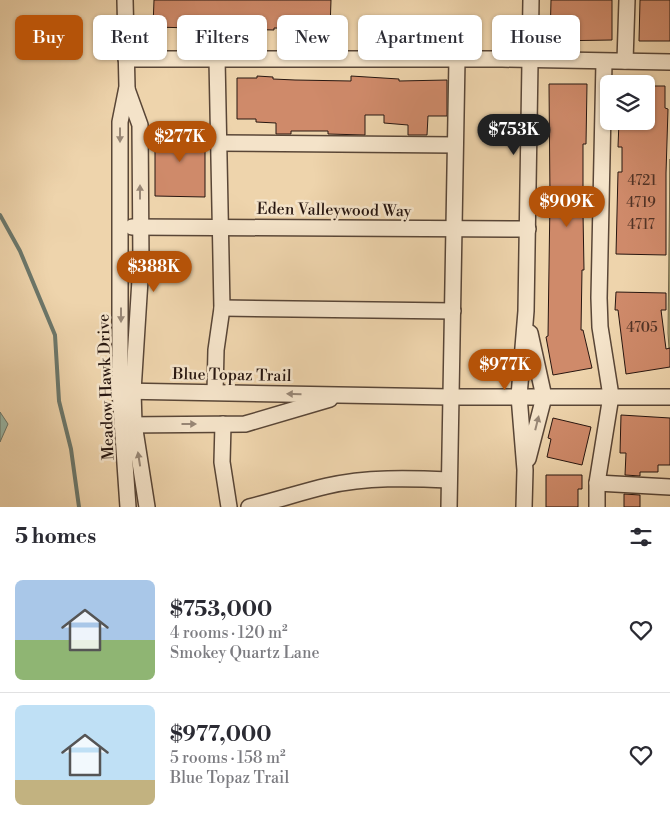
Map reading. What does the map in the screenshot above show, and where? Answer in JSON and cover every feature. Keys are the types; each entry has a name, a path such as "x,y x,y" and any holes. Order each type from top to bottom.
{"street":[{"name":"Meadow Hawk Drive","path":"125,0 125,15"},
{"path":"530,0 530,15"},
{"path":"625,61 627,0"},
{"path":"267,59 358,59"},
{"name":"Meadow Hawk Drive","path":"126,60 127,87 120,122 121,227 129,425 128,507"},
{"path":"215,392 216,350 222,308 217,60"},
{"path":"449,507 456,60"},
{"path":"524,507 525,470 519,396 526,311 530,60 670,62"},
{"path":"597,507 597,483 611,396 600,327 599,298 604,62"},
{"name":"Meadow Hawk Drive","path":"127,87 140,125 140,264 127,391"},
{"path":"219,143 455,145"},
{"name":"Eden Valleywood Way","path":"121,227 528,229"},
{"path":"222,308 453,311"},
{"path":"525,470 544,396 526,311"},
{"name":"Blue Topaz Trail","path":"127,391 451,397 670,396"},
{"name":"Blue Topaz Trail","path":"129,425 245,424 343,395"},
{"path":"223,424 222,462 229,507"},
{"name":"Meadow Hawk Drive","path":"129,425 146,507"},
{"path":"249,507 327,486 364,481 399,479 449,480"},
{"path":"597,483 670,487"}],"shaded area":[{"path":"670,159 670,364 668,333"},
{"path":"0,412 8,424 0,442"}],"building":[{"path":"154,0 331,0 330,15 277,15 277,28 274,28 274,30 267,30 267,15 177,15 177,28 167,27 167,15 153,15"},
{"path":"551,0 612,0 612,40 580,41 580,15 551,15"},
{"path":"640,0 670,0 670,41 639,41"},
{"path":"257,76 295,80 351,81 351,76 399,79 399,81 447,80 447,116 428,116 427,135 408,135 408,125 384,123 384,115 365,115 365,135 328,134 328,131 291,131 291,134 276,134 276,123 256,122 256,119 237,119 237,78 257,78"},
{"path":"549,84 587,84 586,144 583,144 583,199 586,199 586,213 583,213 584,270 582,270 581,330 583,330 592,368 553,375 546,337 548,336 550,199"},
{"path":"655,86 665,86 665,108 668,109 666,255 616,254 618,172 622,172 622,147 618,147 619,130 655,130"},
{"path":"155,130 205,130 205,197 155,196"},
{"path":"616,292 666,293 666,310 661,310 666,349 670,348 670,367 626,374 618,310 615,310"},
{"path":"621,415 670,418 670,465 658,465 658,472 640,472 640,476 625,475 626,453 620,453"},
{"path":"553,418 591,427 582,465 547,457 551,439 548,438"},
{"path":"546,475 582,475 582,489 578,489 578,507 546,507"},
{"path":"624,494 640,495 640,507 624,507"}],"waterway":[{"path":"0,215 20,251 55,335 59,401 71,449 79,507"}]}
